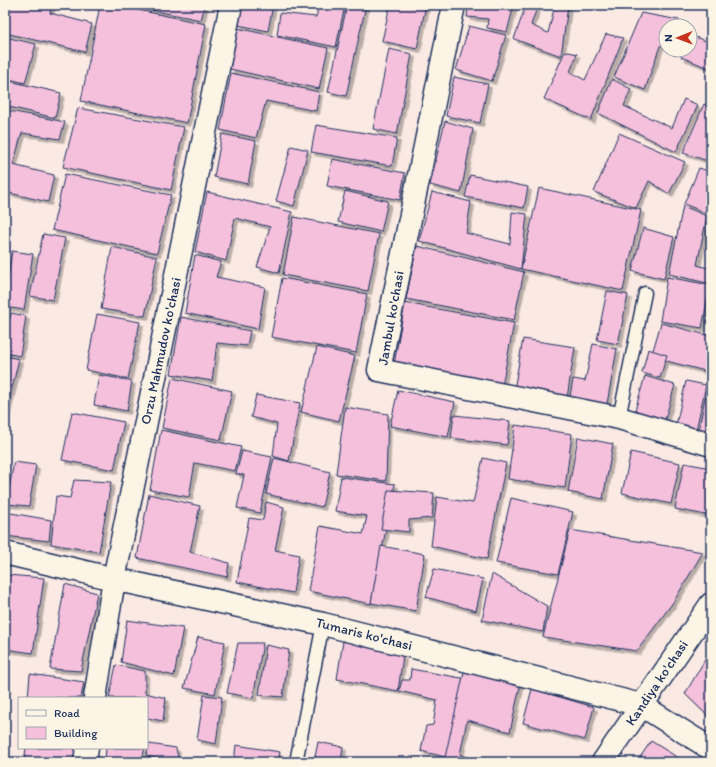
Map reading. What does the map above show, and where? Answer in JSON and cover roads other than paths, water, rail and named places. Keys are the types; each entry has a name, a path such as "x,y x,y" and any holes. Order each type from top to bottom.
{"street":[{"name":"Orzu Mahmudov ko'chasi","path":"95,697 114,579 231,5"},
{"name":"Jambul ko'chasi","path":"454,5 379,370 619,418 711,445"},
{"name":"Tumaris ko'chasi","path":"5,553 114,579 323,624 641,705 711,749"},
{"name":"Kandiya ko'chasi","path":"603,762 711,604"},
{"path":"85,762 87,749"}],"lane":[{"path":"619,418 645,293"},
{"path":"296,762 323,624"}]}
